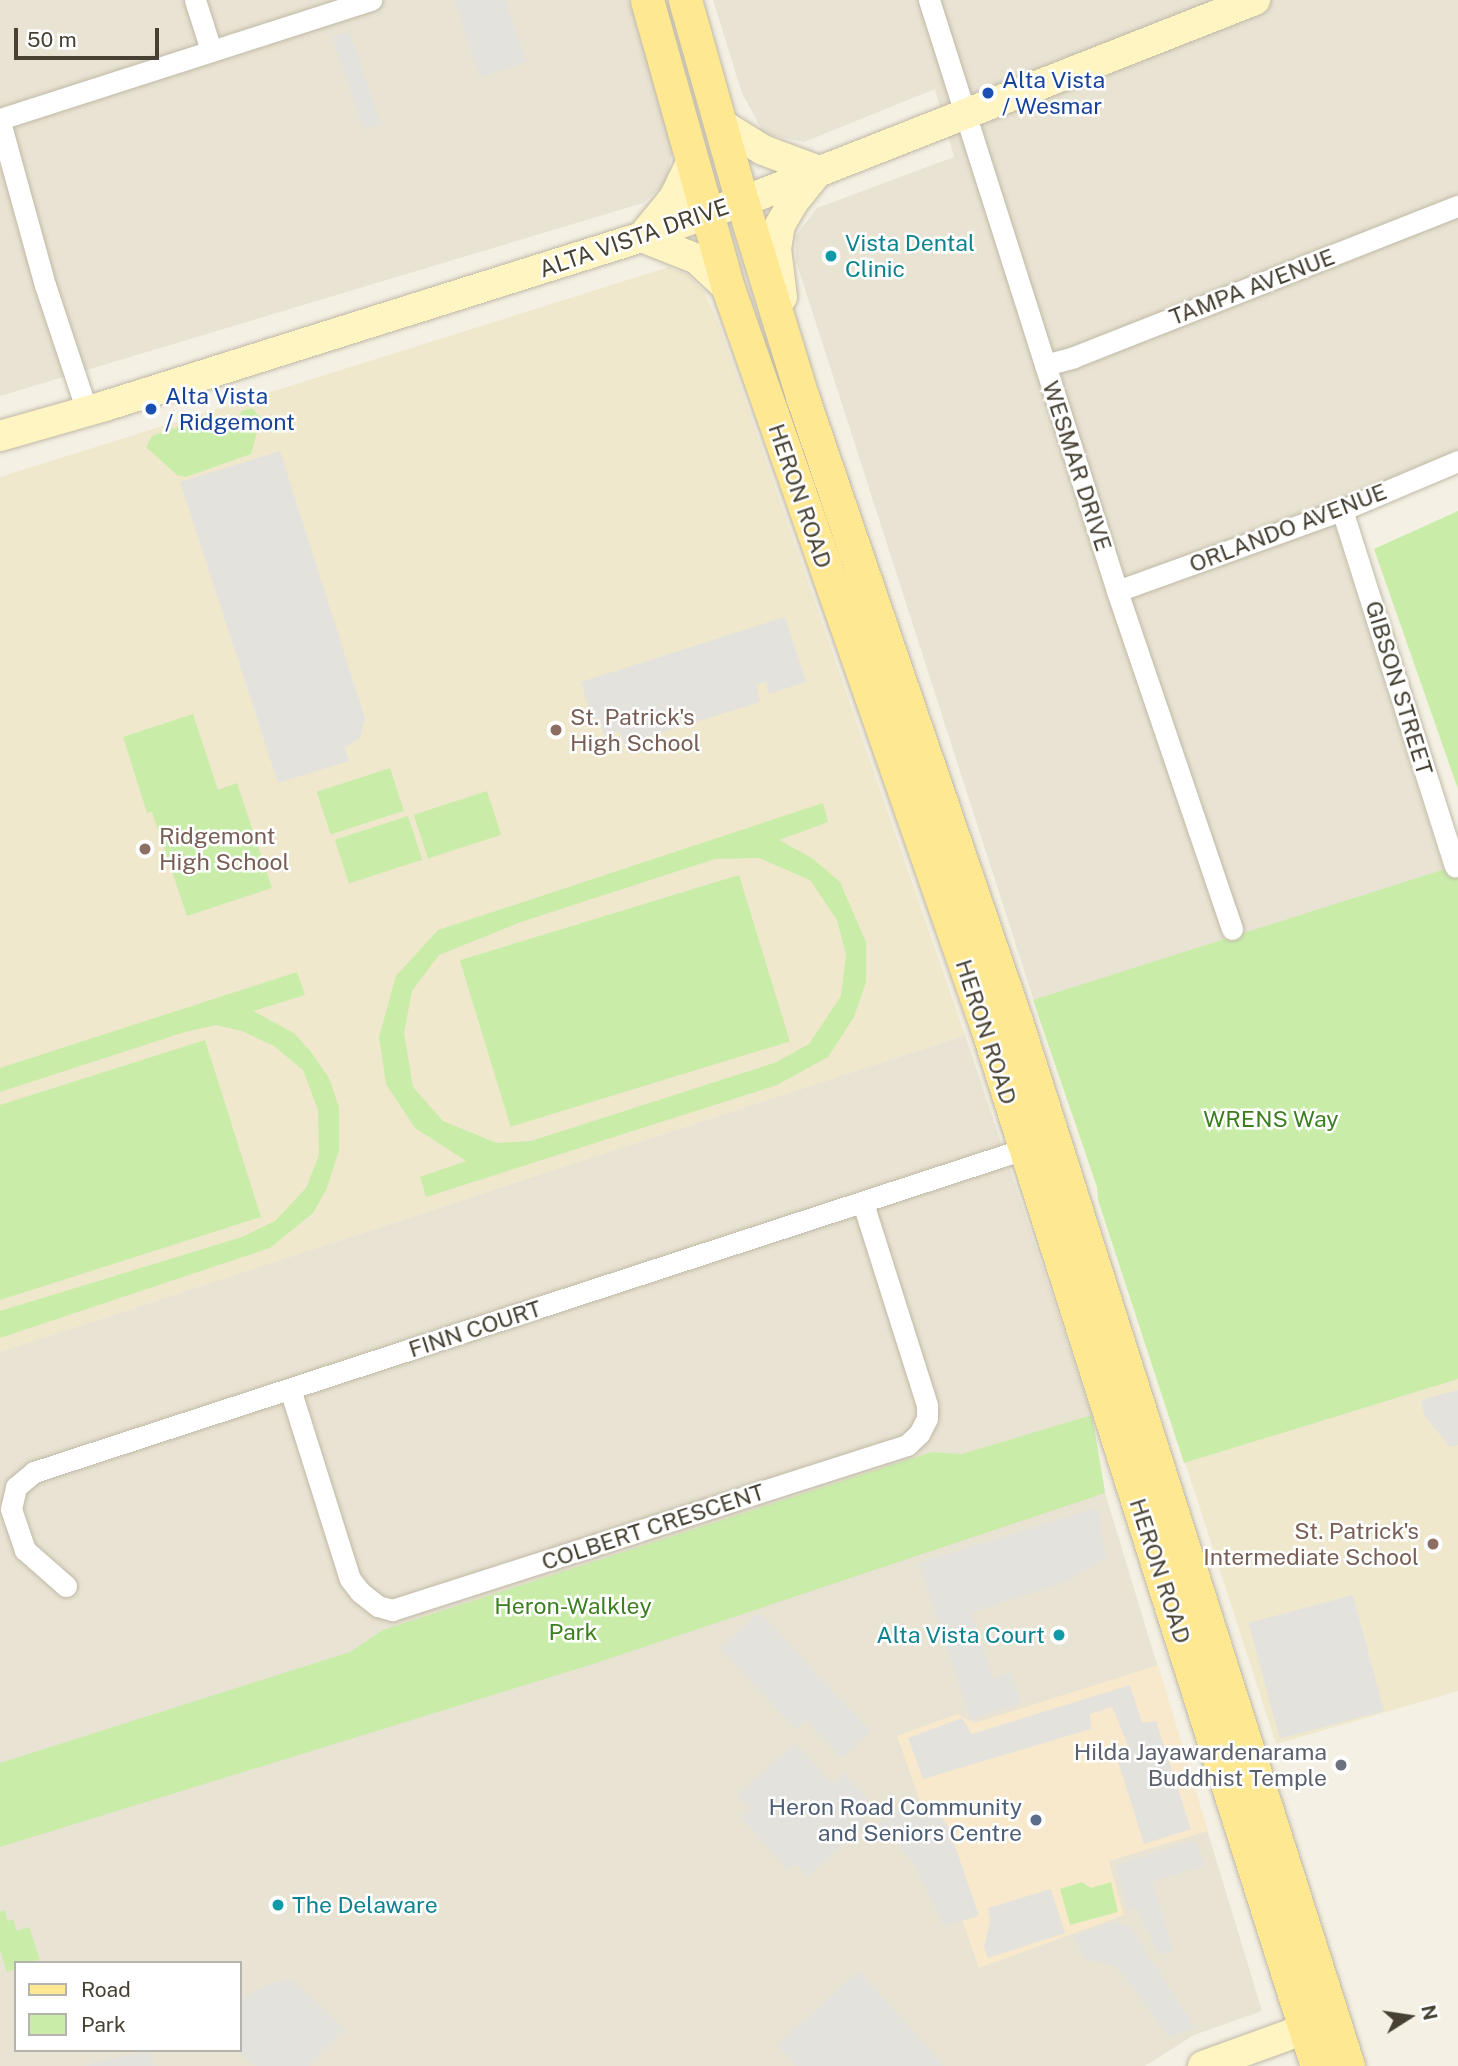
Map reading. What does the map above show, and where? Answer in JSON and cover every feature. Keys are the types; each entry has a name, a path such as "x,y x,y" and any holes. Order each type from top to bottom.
{"main road":[{"name":"HERON ROAD","path":"647,0 728,288 988,1031 1038,1145 1318,2024 1348,2066"},
{"name":"HERON ROAD","path":"685,0 742,201 803,399 1016,1021 1038,1145"},
{"name":"HERON ROAD","path":"1317,2066 1318,2024"}],"street":[{"path":"195,0 211,50"},
{"path":"87,411 45,285 0,121 371,0"},
{"name":"WESMAR DRIVE","path":"929,0 1117,591 1232,929"},
{"name":"ALTA VISTA DRIVE","path":"0,436 642,237 742,201 1255,0"},
{"path":"721,124 763,150 819,171 794,201 780,225 776,249 778,275 803,399"},
{"path":"692,161 674,198 642,237 697,259 728,288"},
{"name":"TAMPA AVENUE","path":"1045,365 1087,352 1458,206"},
{"name":"ORLANDO AVENUE","path":"1117,591 1342,510 1458,461"},
{"name":"GIBSON STREET","path":"1342,510 1455,867"},
{"name":"FINN COURT","path":"66,1586 24,1550 11,1509 16,1487 24,1478 1038,1145"},
{"name":"COLBERT CRESCENT","path":"290,1389 350,1578 360,1592 378,1606 392,1610 868,1458 907,1445 919,1434 927,1418 927,1405 863,1203"},
{"path":"1203,2066 1318,2024"}],"shaded area":[{"path":"0,0 629,0 673,148 666,183 643,203 0,396"},
{"path":"455,0 505,0 526,62 480,77"},
{"path":"713,0 1458,0 1458,469 1334,523 1451,892 1040,1020 796,261 796,236 817,208 954,157 935,89 804,142 764,134 742,93"},
{"path":"349,31 381,124 364,130 332,37"},
{"name":"St. Patrick's High School","path":"669,267 688,275 704,291 719,325 965,1035 0,1352 0,477"},
{"path":"280,451 365,718 360,738 345,747 349,761 278,783 180,482"},
{"path":"785,617 806,682 769,694 766,682 756,685 760,702 624,744 619,731 604,736 599,718 592,719 581,682"},
{"path":"965,1035 1092,1415 1105,1493 1262,2011 1194,2035 1145,2066 0,2066 0,1352"},
{"path":"1458,1379 1458,1691 1276,1744 1185,1462"},
{"path":"1458,1390 1458,1445 1450,1447 1424,1415 1421,1400"},
{"path":"1097,1508 1106,1558 1065,1582 971,1613 993,1678 1011,1673 1021,1703 971,1720 919,1563"},
{"path":"1353,1595 1384,1711 1280,1739 1249,1623"},
{"path":"759,1612 870,1731 842,1758 806,1720 796,1729 720,1648"},
{"path":"1158,1665 1208,1831 1109,1861 1124,1915 979,1968 897,1736 957,1714 975,1723"},
{"path":"1130,1685 1142,1723 1156,1721 1191,1829 1144,1844 1116,1755 1130,1750 1112,1707 1090,1714 1091,1729 923,1779 908,1738 962,1718 972,1734"},
{"path":"795,1743 832,1784 844,1773 868,1799 856,1810 867,1823 808,1877 796,1864 788,1870 740,1817 750,1808 738,1795"},
{"path":"907,1800 923,1820 936,1809 949,1828 979,1916 944,1926 915,1865 879,1823"},
{"path":"1196,1840 1205,1865 1152,1882 1173,1951 1159,1954 1136,1907 1128,1909 1116,1865"},
{"path":"1051,1889 1065,1933 988,1958 984,1947 990,1921 988,1908"},
{"path":"1110,1923 1130,1926 1195,2028 1169,2037 1117,1966 1085,1959 1074,1936"},
{"path":"859,1971 944,2066 796,2066 777,2045"},
{"path":"291,1979 345,2030 309,2066 255,2066 240,2052 242,1999 264,1986"},
{"path":"148,2052 153,2066 86,2066"}],"green space":[{"path":"252,408 261,418 251,454 186,477 177,475 146,447 152,436 206,417 230,431 242,411"},
{"path":"1458,511 1458,789 1374,549"},
{"path":"193,714 218,790 237,783 272,888 187,916 152,812 147,813 123,737"},
{"path":"390,768 404,811 331,835 317,792"},
{"path":"487,791 501,835 428,859 414,815"},
{"path":"823,803 828,822 779,840 812,858 840,882 866,942 866,982 854,1017 828,1057 777,1085 426,1197 420,1177 466,1161 415,1128 386,1084 379,1037 396,976 438,930","holes":["759,858 810,880 837,920 846,954 841,996 809,1044 774,1063 531,1141 497,1143 443,1121 413,1087 404,1033 412,991 439,955 521,922 715,859"]},
{"path":"408,816 422,860 349,884 335,840"},
{"name":"WRENS Way","path":"1458,865 1458,1379 1184,1463 1098,1200 1097,1187 1033,1000"},
{"path":"739,875 790,1041 511,1127 460,960"},
{"path":"297,972 305,995 253,1011 294,1033 329,1078 339,1107 339,1150 327,1188 313,1213 270,1248 0,1338 0,1311 242,1237 275,1221 306,1188 319,1155 318,1110 303,1070 274,1046 242,1031 216,1025 185,1032 0,1092 0,1068"},
{"path":"205,1040 261,1217 0,1300 0,1105"},
{"name":"Heron-Walkley Park","path":"1092,1415 1105,1493 590,1665 0,1847 0,1763 350,1652 383,1630 932,1452 962,1454"},
{"path":"1082,1882 1091,1888 1111,1882 1118,1912 1070,1925 1060,1889"},
{"path":"4,1910 8,1921 13,1919 17,1931 29,1927 40,1960 14,1961 14,1970 7,1972 0,1950 0,1912"}],"place":[{"name":"Alta Vista / Wesmar","path":"988,93"},
{"name":"Vista Dental Clinic","path":"831,256"},
{"name":"Alta Vista / Ridgemont","path":"151,409"},
{"name":"St. Patrick's High School","path":"556,730"},
{"name":"Ridgemont High School","path":"145,849"},
{"name":"St. Patrick's Intermediate School","path":"1433,1544"},
{"name":"Alta Vista Court","path":"1059,1635"},
{"name":"Hilda Jayawardenarama Buddhist Temple","path":"1341,1765"},
{"name":"Heron Road Community and Seniors Centre","path":"1036,1820"},
{"name":"The Delaware","path":"278,1905"}]}
